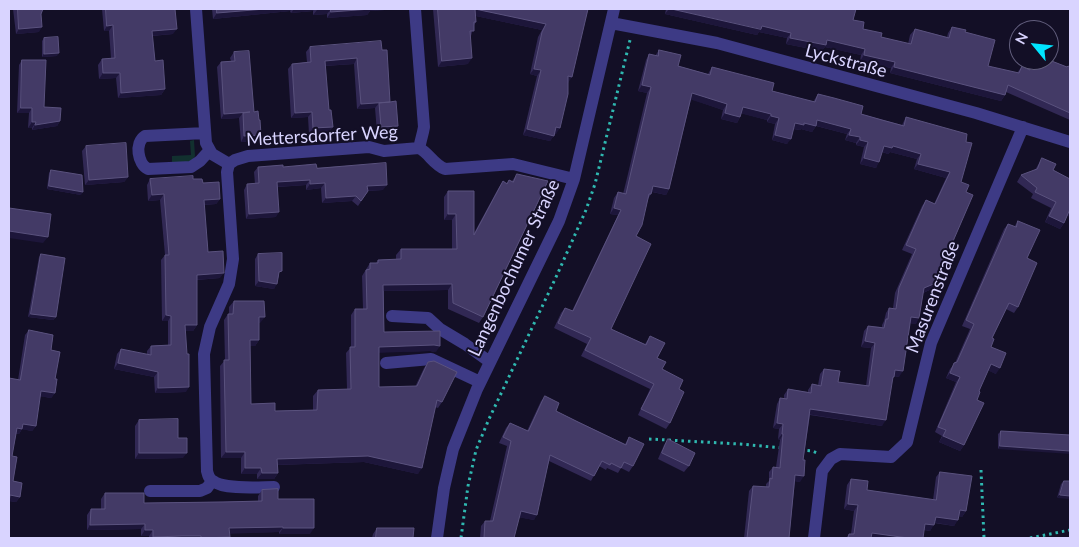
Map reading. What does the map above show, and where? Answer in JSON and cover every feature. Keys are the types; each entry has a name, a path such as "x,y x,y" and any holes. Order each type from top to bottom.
{"street":[{"path":"196,9 206,143 209,151 229,164 227,172 233,259 226,292 210,326 204,354 206,467 212,481 218,484 274,487"},
{"name":"Mettersdorfer Weg","path":"415,9 424,127 419,148"},
{"name":"Langenbochumer Straße","path":"437,538 444,488 453,448 480,382 559,221 574,179 614,9"},
{"name":"Lyckstraße","path":"611,23 717,43 1023,127 1070,142"},
{"name":"Masurenstraße","path":"831,459 840,454 891,457 907,442 931,343 1023,127"},
{"path":"205,133 145,136 140,139 140,160 143,166 148,169 191,167 200,162 209,151"},
{"name":"Mettersdorfer Weg","path":"229,164 234,160 248,156 369,147 384,151 419,148 436,164 445,168 513,164 574,179"},
{"path":"392,316 428,318 440,329 490,362"},
{"path":"386,363 431,359 480,382"},
{"path":"814,538 822,471 831,459"},
{"path":"150,491 200,491 207,488 212,481"}],"path":[{"path":"649,439 785,448"},
{"path":"794,449 812,451 831,459"},
{"path":"981,470 984,538"},
{"path":"1030,538 1070,530"}],"green space":[{"path":"194,140 195,156 191,162 172,163 172,156 191,155 190,141"}],"building":[{"path":"18,9 43,9 41,14 42,27 19,29"},
{"path":"106,9 175,9 177,29 152,31 155,61 163,60 165,89 121,93 120,73 103,73 102,59 115,58 113,25 107,26"},
{"path":"217,9 265,9 217,13"},
{"path":"331,9 371,9 331,12"},
{"path":"438,9 475,9 476,22 474,22 474,31 470,31 472,58 442,61"},
{"path":"475,9 588,9 572,77 568,76 568,94 560,128 556,127 554,136 527,129 541,70 534,69 542,32 546,24"},
{"path":"672,9 856,9 853,20 864,22 863,29 882,33 881,37 911,44 915,29 949,38 952,27 966,30 965,32 995,40 988,66 1019,73 1020,70 1059,70 1059,64 1070,67 1070,113 1008,85 1005,95 894,67 895,62 864,55 865,49 827,40 826,45 790,38 791,33 762,26 761,29"},
{"path":"58,37 59,53 44,54 44,38"},
{"path":"381,41 382,50 387,50 390,102 361,104 357,58 325,61 329,110 331,110 333,127 313,128 312,112 295,113 292,64 311,62 310,47"},
{"path":"659,50 681,55 678,66 710,75 712,67 774,83 772,91 815,102 818,94 834,98 863,106 861,114 904,126 906,117 967,134 966,142 972,143 961,182 969,185 966,192 973,195 936,283 924,288 919,318 911,317 903,371 895,370 886,420 810,409 803,460 805,460 804,476 795,475 789,538 747,538 753,486 769,487 773,467 780,468 783,424 777,423 780,398 787,399 788,389 811,393 812,384 821,386 824,369 840,371 838,382 869,386 875,343 865,341 868,326 884,328 886,319 888,319 889,308 896,309 899,288 916,249 906,245 926,200 935,204 950,172 918,164 921,154 893,146 892,148 884,146 879,162 864,158 868,142 860,140 860,137 849,135 851,129 817,120 816,126 795,123 791,139 775,135 779,118 743,107 740,117 725,113 727,104 692,93 669,189 653,186 651,194 649,194 642,225 636,236 651,244 611,329 646,345 650,336 665,343 657,358 666,362 662,369 683,380 679,389 684,392 670,423 641,409 654,384 585,350 591,338 558,323 565,308 573,311 621,210 614,208 618,192 626,194 651,87 642,85 649,54 658,56"},
{"path":"249,51 254,112 258,111 261,135 244,136 243,113 250,112 224,114 221,62 235,61 234,52"},
{"path":"22,60 46,60 44,107 61,108 60,121 35,125 36,122 32,122 32,108 21,108"},
{"path":"396,101 398,126 381,127 379,103"},
{"path":"126,143 128,177 89,180 86,146"},
{"path":"1042,158 1056,164 1053,170 1070,179 1070,209 1064,223 1049,216 1056,202 1035,192 1037,188 1021,175 1037,169"},
{"path":"386,163 387,185 367,186 368,191 361,201 356,196 326,198 325,183 310,184 310,180 277,182 279,212 249,214 247,184 259,183 258,167 316,164 317,168"},
{"path":"51,170 82,175 83,192 49,186"},
{"path":"517,174 548,181 483,317 453,303 452,284 383,285 384,332 440,331 440,346 379,347 379,387 417,386 428,362 434,361 457,372 442,402 437,400 422,468 368,456 277,459 278,473 262,473 261,468 245,468 245,452 226,452 224,360 229,360 228,314 233,314 234,301 264,301 265,317 259,317 259,340 250,340 251,404 275,403 275,411 317,410 318,390 351,389 350,347 355,347 355,309 367,309 366,270 370,269 370,263 378,263 378,260 401,259 401,249 457,249 456,214 448,214 448,191 474,191 474,235 503,181 507,184 509,180 513,182"},
{"path":"193,176 193,179 202,179 203,183 219,182 220,199 204,200 208,252 223,251 224,273 197,275 197,325 185,325 187,354 189,354 189,387 158,388 158,372 118,363 121,349 151,355 151,346 171,345 171,316 166,315 165,255 169,255 164,194 152,195 150,179"},
{"path":"9,208 51,214 48,237 9,231"},
{"path":"1018,221 1040,230 1027,258 1037,263 1018,307 1009,303 992,338 994,339 991,347 1006,353 1000,368 991,364 977,400 984,403 964,445 943,436 946,430 938,427 960,377 950,373 974,324 966,320 1008,224 1016,227"},
{"path":"282,253 282,271 279,272 277,284 259,281 258,254"},
{"path":"41,254 65,258 56,317 31,314"},
{"path":"29,330 53,335 51,350 60,352 55,379 57,379 55,393 41,391 36,426 23,424 22,429 17,428 12,456 17,457 13,481 22,483 20,497 10,495 9,503 9,378 20,380"},
{"path":"545,396 559,403 556,411 578,422 626,445 629,437 644,444 633,466 624,462 621,468 602,461 594,476 550,455 537,515 521,511 514,538 484,538 485,521 493,521 511,441 503,437 510,423 528,431"},
{"path":"178,419 178,438 187,438 187,453 139,453 139,420"},
{"path":"1001,431 1070,435 1070,451 1000,446"},
{"path":"668,439 695,453 689,466 662,453"},
{"path":"940,472 972,476 966,511 960,510 958,520 936,517 934,525 925,524 923,538 872,533 871,538 848,538 849,534 854,534 858,505 848,504 851,479 868,481 867,490 936,500"},
{"path":"1064,481 1070,481 1070,496 1060,495"},
{"path":"278,489 278,499 314,499 314,528 229,528 230,537 201,538 201,536 153,537 153,530 145,530 145,524 90,525 91,509 105,509 105,493 144,493 144,503 223,502 262,501 262,490"},
{"path":"377,528 414,528 413,538 376,538"}]}
